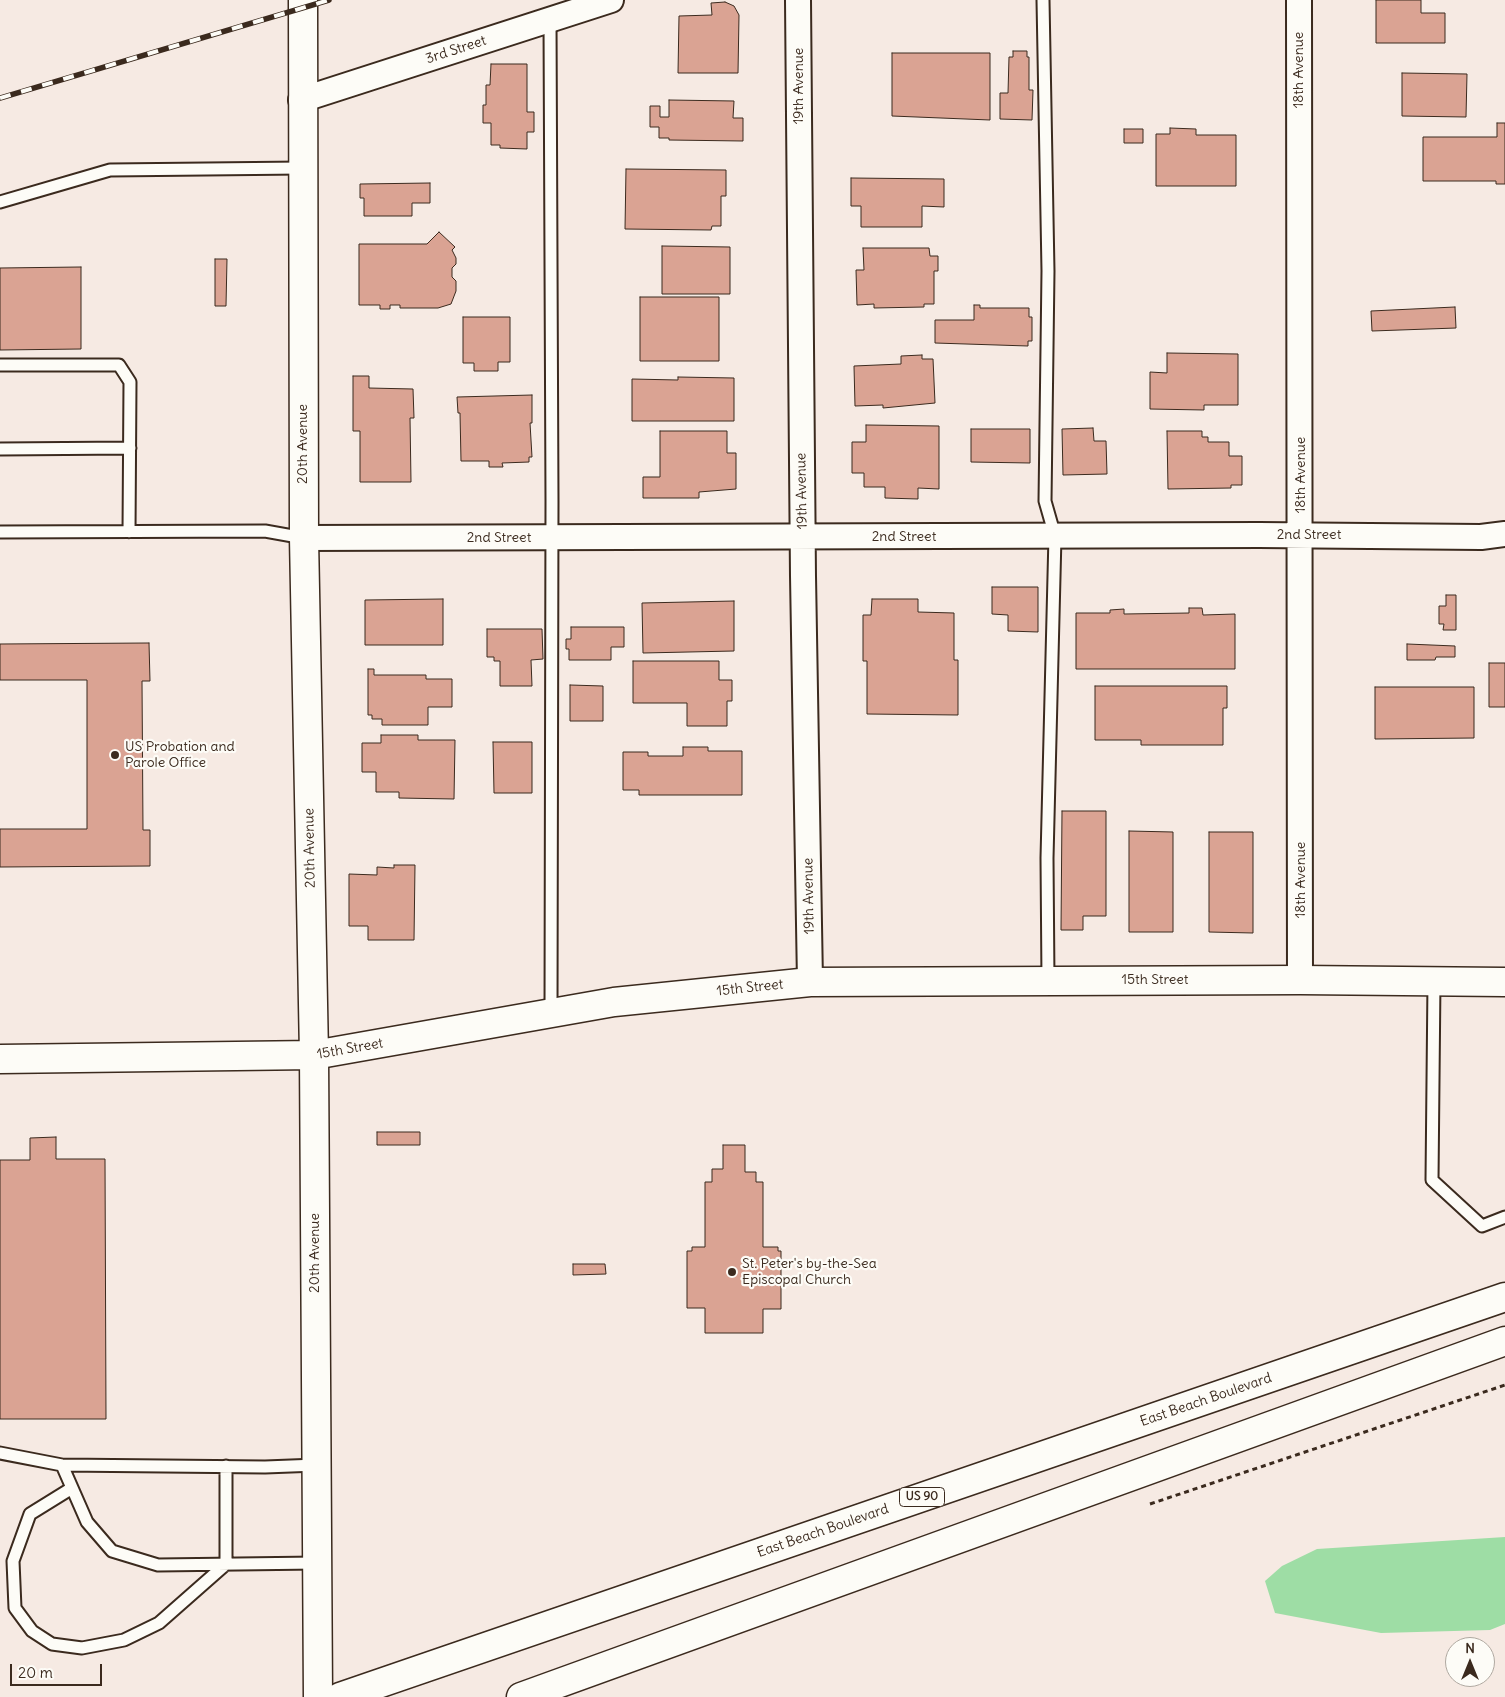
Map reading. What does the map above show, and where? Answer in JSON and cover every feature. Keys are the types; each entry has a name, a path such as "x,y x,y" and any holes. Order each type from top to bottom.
{"street":[{"name":"20th Avenue","path":"303,0 304,538 314,1055 318,1697"},
{"name":"3rd Street","path":"302,100 611,0"},
{"name":"19th Avenue","path":"798,0 802,538 810,982"},
{"name":"18th Avenue","path":"1299,0 1300,980"},
{"name":"2nd Street","path":"304,538 1301,535 1481,537 1505,534"},
{"name":"15th Street","path":"0,1059 314,1055 614,1002 810,982 1300,980 1505,982"},
{"name":"East Beach Boulevard","path":"340,1697 1505,1297"},
{"path":"521,1697 1505,1341"}],"lane":[{"path":"1042,0 1048,271 1046,501 1055,536 1047,858 1048,981"},
{"path":"550,20 551,1013"},
{"path":"0,202 110,170 302,168"},
{"path":"0,365 118,365 130,382 129,532"},
{"path":"0,449 130,448"},
{"path":"0,532 264,531 304,538"},
{"path":"1434,981 1432,1180 1482,1226 1505,1217"},
{"path":"0,1453 62,1465 317,1465"},
{"path":"62,1465 87,1522 112,1551 158,1565 317,1563"},
{"path":"72,1488 30,1514 13,1561 15,1608 32,1631 52,1644 82,1648 124,1640 159,1623 226,1564 226,1466"}],"green space":[{"path":"1505,1537 1505,1624 1490,1630 1381,1633 1275,1613 1265,1581 1282,1566 1317,1549"}],"building":[{"path":"1376,0 1421,0 1421,13 1445,13 1445,43 1376,43"},
{"path":"725,2 734,6 739,15 738,73 678,73 679,16 712,15 711,3"},
{"path":"1013,51 1027,51 1027,57 1029,57 1029,90 1033,90 1032,120 1000,119 1000,93 1008,93 1009,57 1013,57"},
{"path":"892,53 990,53 990,120 892,116"},
{"path":"491,64 527,64 527,112 534,112 534,132 527,132 527,149 500,148 500,145 491,145 491,123 483,123 483,105 486,105 486,85 490,85"},
{"path":"1402,73 1467,74 1466,117 1402,116"},
{"path":"669,100 734,101 733,118 743,118 743,141 669,140 669,138 659,138 659,127 650,127 650,106 660,106 660,117 669,117"},
{"path":"1497,123 1505,123 1505,184 1496,184 1496,181 1423,181 1423,137 1497,137"},
{"path":"1170,128 1196,129 1196,135 1236,135 1236,186 1156,186 1156,134 1170,134"},
{"path":"1124,129 1143,129 1143,143 1124,143"},
{"path":"626,169 726,170 726,196 721,196 721,226 712,226 711,230 625,229"},
{"path":"851,178 944,179 944,207 922,206 922,227 861,227 861,206 851,206"},
{"path":"430,183 430,203 412,203 412,216 364,216 364,198 360,198 360,184"},
{"path":"439,232 455,247 452,250 456,258 456,264 452,268 452,277 456,281 456,291 451,304 438,308 400,308 400,305 390,305 390,309 380,309 380,305 359,305 359,244 427,244"},
{"path":"662,246 730,247 730,294 662,294"},
{"path":"863,248 929,248 930,256 938,256 938,271 934,271 934,304 924,304 924,307 874,308 874,304 857,305 856,270 864,270"},
{"path":"215,259 227,259 226,306 215,306"},
{"path":"81,267 81,349 0,350 0,268"},
{"path":"640,297 719,297 719,361 640,361"},
{"path":"974,305 980,305 980,308 1029,308 1029,317 1032,317 1032,341 1028,341 1028,346 935,343 935,320 974,320"},
{"path":"1455,307 1456,328 1372,331 1371,311"},
{"path":"463,317 510,317 510,362 498,362 498,371 474,371 474,363 463,363"},
{"path":"1167,353 1238,354 1238,405 1204,405 1204,410 1150,409 1150,372 1167,373"},
{"path":"922,355 922,359 933,359 935,403 883,408 883,405 855,406 854,366 901,364 901,356"},
{"path":"353,376 369,376 369,388 413,389 414,418 410,418 411,482 360,482 360,431 353,431"},
{"path":"678,377 734,378 734,421 632,421 632,379 678,380"},
{"path":"532,395 532,423 530,423 532,457 529,457 529,462 502,463 503,467 489,467 489,461 461,461 460,413 458,413 457,397"},
{"path":"866,425 939,426 939,489 918,488 918,499 885,498 885,487 864,487 864,473 852,473 852,442 866,442"},
{"path":"1093,428 1094,441 1106,441 1107,474 1063,475 1062,429"},
{"path":"971,429 1030,429 1030,463 971,462"},
{"path":"660,431 727,431 727,453 736,453 736,489 699,492 699,498 643,498 643,477 660,477"},
{"path":"1167,431 1202,431 1202,437 1208,437 1208,442 1229,442 1229,456 1242,456 1242,485 1231,485 1231,488 1168,489"},
{"path":"992,587 1038,587 1038,632 1008,631 1008,615 992,614"},
{"path":"1446,595 1456,595 1456,630 1443,630 1444,624 1439,624 1439,606 1446,606"},
{"path":"443,599 443,645 365,645 365,600"},
{"path":"872,599 918,599 918,612 954,613 954,660 958,660 958,715 867,714 867,661 863,661 863,615 871,615"},
{"path":"734,601 734,651 643,653 642,603"},
{"path":"1189,608 1202,608 1203,615 1235,614 1235,669 1076,669 1076,613 1110,613 1110,610 1124,609 1124,614 1189,613"},
{"path":"571,627 624,627 624,647 611,647 611,660 569,660 569,649 566,649 566,639 571,639"},
{"path":"487,629 542,629 543,659 531,660 532,686 500,686 500,661 494,661 494,657 487,657"},
{"name":"US Probation and Parole Office","path":"149,643 150,681 142,681 143,830 150,830 150,866 0,867 0,829 87,829 87,680 0,680 0,644"},
{"path":"1407,644 1455,646 1455,657 1436,657 1435,660 1407,660"},
{"path":"633,661 719,661 719,680 732,680 732,701 727,701 727,726 687,726 687,703 633,703"},
{"path":"1489,663 1505,663 1505,707 1489,707"},
{"path":"368,669 374,669 374,675 426,675 426,679 452,679 452,707 428,707 428,725 382,725 382,719 372,719 372,715 368,715"},
{"path":"570,685 603,686 603,721 570,721"},
{"path":"1095,686 1227,686 1227,708 1223,708 1223,745 1141,745 1141,740 1095,740"},
{"path":"1375,687 1474,687 1474,738 1375,739"},
{"path":"381,735 418,735 418,740 455,740 454,799 399,798 399,792 376,792 376,772 362,772 362,743 381,743"},
{"path":"493,742 532,742 532,793 494,793"},
{"path":"683,747 708,747 708,751 742,751 742,795 639,795 639,790 623,790 623,752 648,752 648,756 683,756"},
{"path":"1062,811 1106,811 1106,916 1083,916 1083,930 1061,930"},
{"path":"1129,831 1173,832 1173,932 1129,932"},
{"path":"1209,832 1253,832 1253,933 1209,932"},
{"path":"394,865 415,865 414,940 368,940 368,926 349,926 349,874 377,875 377,867 394,868"},
{"path":"377,1132 420,1132 420,1145 377,1145"},
{"path":"56,1137 56,1159 105,1159 106,1419 0,1419 0,1160 30,1160 30,1138"},
{"path":"723,1145 745,1145 745,1172 756,1172 756,1182 763,1182 763,1247 778,1247 778,1251 781,1251 781,1309 763,1309 763,1333 705,1333 705,1308 687,1308 687,1251 692,1251 692,1247 705,1247 705,1182 712,1182 712,1169 723,1169"},
{"path":"573,1264 605,1264 606,1274 573,1275"}],"railway":[{"path":"0,98 329,0"}],"place":[{"name":"US Probation and Parole Office","path":"115,755"},
{"name":"St. Peter's by-the-Sea Episcopal Church","path":"732,1272"}]}
